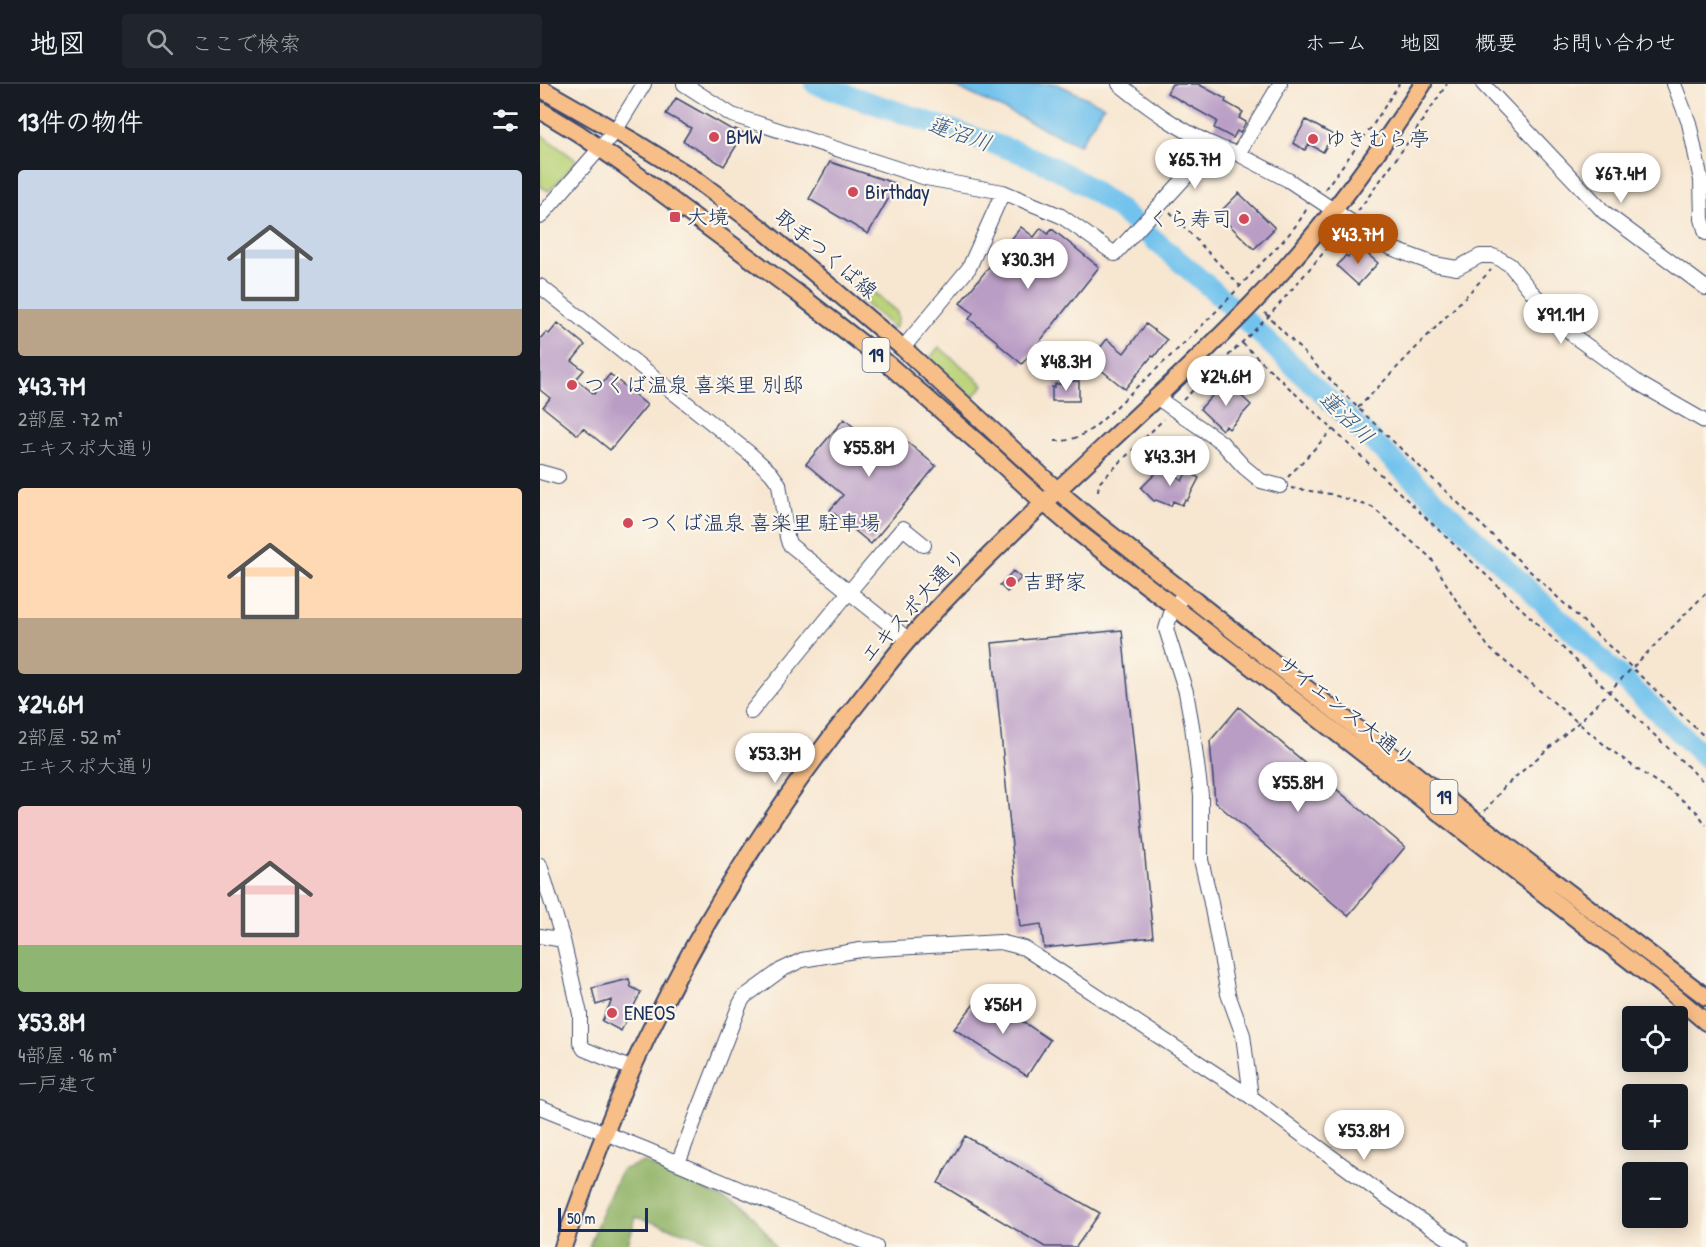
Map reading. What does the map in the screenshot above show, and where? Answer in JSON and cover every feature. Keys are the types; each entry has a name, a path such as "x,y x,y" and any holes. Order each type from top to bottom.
{"main road":[{"name":"エキスポ大通り","path":"563,1247 605,1132 661,1008 741,866 794,786 846,717 909,640 1057,490 1252,305 1334,210 1423,84"},
{"name":"取手つくば線","path":"540,88 698,181 762,229 903,348 1057,490"},
{"name":"19","path":"540,110 601,148 882,359 1044,503"},
{"name":"サイエンス大通り","path":"1057,490 1476,822 1706,997"},
{"name":"サイエンス大通り","path":"1044,503 1173,607 1315,714 1706,1022"}],"street":[{"path":"540,217 615,131 644,84"},
{"path":"684,84 732,115 926,178 1003,192 1061,216 1115,255 1214,146"},
{"path":"1119,84 1140,101 1189,133 1214,146 1238,154 1288,180 1391,248 1434,264 1457,268 1480,256 1493,256 1510,265 1575,338 1640,384 1706,422"},
{"path":"1238,154 1280,84"},
{"path":"1484,84 1604,212 1706,288"},
{"path":"1674,84 1689,123 1699,169 1702,219 1706,233"},
{"path":"903,348 969,268 1003,192"},
{"path":"540,286 771,473 778,484 789,544 909,640"},
{"path":"1156,397 1221,442 1261,481 1280,486"},
{"path":"540,472 558,477"},
{"path":"751,712 903,528 924,545"},
{"path":"1186,593 1173,607 1166,629 1186,692 1201,795 1201,861 1228,994 1243,1035 1251,1098"},
{"path":"540,866 562,940 580,1014 580,1042 584,1049 632,1069"},
{"path":"540,936 562,940"},
{"path":"678,1162 740,1004 744,997 781,970 802,960 860,950 1000,942 1024,948 1251,1098 1387,1198 1461,1247"},
{"path":"540,1107 678,1162 876,1247"}],"path":[{"path":"1447,84 1350,221 1268,317 1242,342 1706,784"},
{"path":"1167,209 1240,286"},
{"path":"1358,408 1500,260"},
{"path":"1055,441 1065,442 1092,429 1214,315 1237,290"},
{"path":"1252,305 1268,317 1358,408 1706,738"},
{"path":"1280,486 1333,429"},
{"path":"1280,486 1330,494 1372,507 1431,558 1489,648 1607,747 1675,794 1697,812 1706,825"},
{"path":"1476,822 1505,786 1579,722 1706,593"}],"green space":[{"path":"540,134 576,160 549,191 540,186"},
{"path":"869,289 897,312 898,320 895,329 860,299"},
{"path":"939,347 984,385 973,397 929,359"},
{"path":"644,1162 748,1209 775,1247 730,1247 636,1217 627,1247 589,1247 621,1170"}],"water":[{"path":"950,84 1057,84 1104,106 1079,145"}],"building":[{"path":"1172,84 1198,84 1226,99 1225,102 1243,112 1239,118 1246,122 1240,133 1237,131 1233,138 1214,128 1217,121 1167,93"},
{"name":"BMW","path":"676,98 734,131 735,129 744,133 724,166 683,141 691,128 666,114"},
{"name":"ゆきむら亭","path":"1306,120 1333,135 1323,152 1309,144 1305,150 1293,143"},
{"name":"Birthday","path":"830,162 897,184 868,234 809,199"},
{"name":"くら寿司","path":"1239,193 1275,228 1254,249 1218,214"},
{"path":"1021,227 1034,237 1041,228 1048,234 1052,229 1099,267 1022,364 969,319 973,313 960,303"},
{"path":"1358,246 1378,263 1358,285 1337,266"},
{"name":"つくば温泉 喜楽里 別邸","path":"558,323 585,345 572,361 584,370 576,379 594,394 610,374 647,405 610,450 583,428 578,435 543,407 550,398 540,390 540,339 546,332 549,334"},
{"path":"1146,324 1167,340 1125,389 1090,361 1107,339 1124,353"},
{"path":"1068,381 1079,381 1079,401 1052,401 1052,387 1055,387 1055,384 1068,384"},
{"path":"1226,381 1251,405 1229,429 1226,426 1222,430 1200,409"},
{"path":"844,419 887,454 901,437 936,466 871,544 830,510 843,495 806,464"},
{"path":"1165,464 1182,481 1187,471 1199,478 1187,501 1185,500 1182,505 1173,501 1171,506 1154,501 1141,488"},
{"name":"吉野家","path":"1013,571 1021,578 1007,592 1000,585"},
{"path":"1122,630 1153,937 1044,948 1041,924 1020,927 992,643"},
{"path":"1239,707 1405,847 1348,916 1215,802 1210,741"},
{"path":"629,979 631,987 641,992 621,1031 602,1021 612,1000 596,1005 592,988"},
{"path":"982,994 1050,1040 1027,1076 954,1029"},
{"path":"965,1136 1100,1213 1076,1247 1045,1247 938,1183"}],"waterway":[{"name":"蓮沼川","path":"815,84 1018,152 1053,167 1116,207 1221,297 1706,758"}],"place":[{"name":"BMW","path":"714,137"},
{"name":"ゆきむら亭","path":"1313,139"},
{"name":"Birthday","path":"853,192"},
{"name":"大境","path":"675,217"},
{"name":"くら寿司","path":"1244,219"},
{"name":"つくば温泉 喜楽里 別邸","path":"572,385"},
{"name":"つくば温泉 喜楽里 駐車場","path":"628,523"},
{"name":"吉野家","path":"1011,582"},
{"name":"ENEOS","path":"612,1013"}]}
